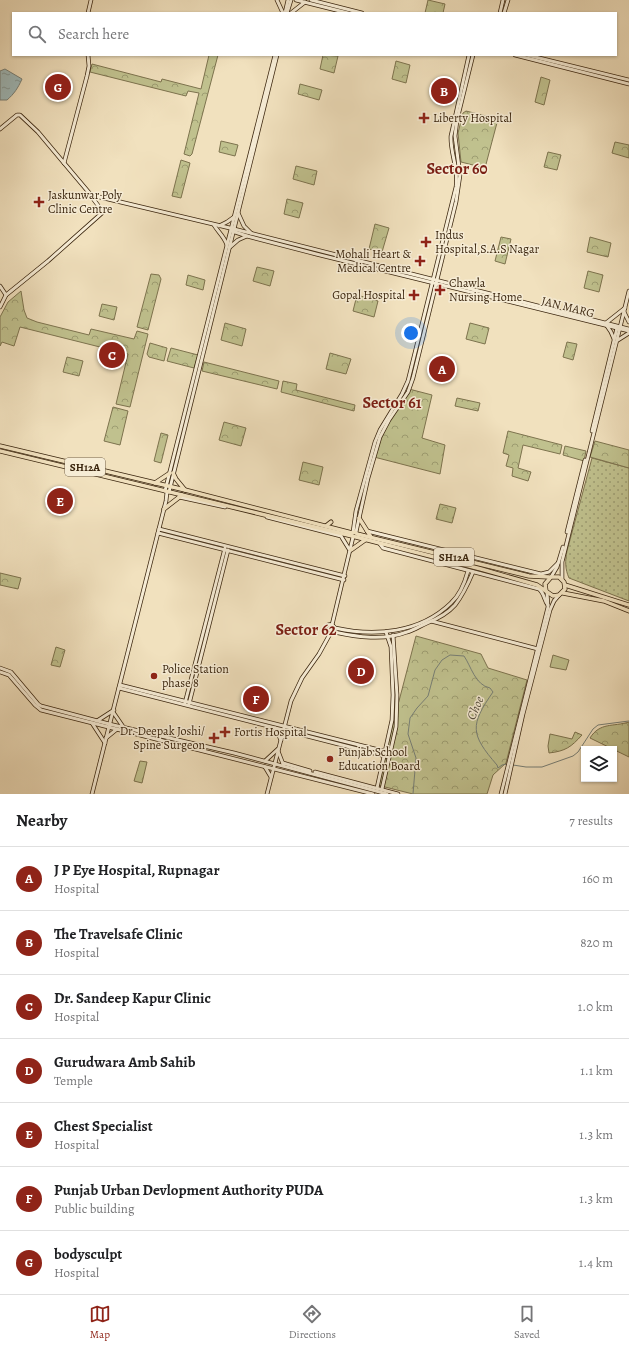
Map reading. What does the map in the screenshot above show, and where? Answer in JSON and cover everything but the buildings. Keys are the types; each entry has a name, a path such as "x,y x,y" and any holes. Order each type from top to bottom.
{"main road":[{"path":"88,12 91,0"},
{"path":"277,0 284,12"},
{"path":"285,12 290,0"},
{"path":"296,0 344,12"},
{"path":"311,0 358,12"},
{"path":"500,12 503,0"},
{"path":"504,12 508,0"},
{"path":"292,12 305,2"},
{"path":"64,163 88,71 88,56"},
{"path":"231,230 238,213 276,56"},
{"path":"92,794 164,509 171,473 228,248 234,217 276,56"},
{"path":"354,535 358,505 375,442 383,423 408,392 413,378 456,187 457,172 451,148 451,136 469,56"},
{"path":"434,281 438,274 460,182 460,170 455,136 457,120 473,56"},
{"path":"519,56 629,84"},
{"path":"531,56 629,80"},
{"path":"0,129 17,115 20,115 38,132 91,195 103,212 48,261 6,295 0,307"},
{"path":"91,195 252,234 434,281"},
{"path":"238,213 244,226 252,234"},
{"path":"215,226 227,222 234,217"},
{"path":"215,226 217,231 223,236 228,248"},
{"path":"231,230 247,236 434,281 445,282 619,327 629,331"},
{"path":"228,248 238,240 247,236"},
{"path":"438,274 445,282"},
{"name":"JAN MARG","path":"434,281 607,324"},
{"path":"0,286 6,295"},
{"path":"501,794 512,757 548,605 546,582 551,577 559,562 615,340 629,291"},
{"path":"607,324 625,308"},
{"path":"624,312 629,322"},
{"path":"607,324 615,340 562,562 562,579 565,585 629,605"},
{"path":"615,340 629,331"},
{"path":"268,794 291,701 296,689 320,654 334,628 350,551 368,478 380,437 399,403"},
{"name":"SH12A","path":"0,446 185,490 326,530"},
{"name":"SH12A","path":"0,451 180,496 326,530 372,537 529,576 543,578 557,576 562,579"},
{"path":"155,483 171,473"},
{"path":"171,473 185,490"},
{"path":"164,509 180,496"},
{"path":"359,518 372,537"},
{"path":"331,522 326,530 342,537 350,551"},
{"path":"159,529 344,578"},
{"path":"367,531 541,574 549,572 559,562"},
{"path":"158,533 227,548"},
{"name":"SH12A","path":"354,535 365,540 537,585 553,596 561,594 604,601 629,611"},
{"path":"350,551 365,540"},
{"path":"380,544 383,548 539,590 543,594 548,605"},
{"path":"187,704 227,548"},
{"path":"334,628 364,633 386,632 409,627 430,618 451,603 461,590 468,571"},
{"path":"330,634 326,631 326,627 330,624 334,628 360,637 394,636 406,633 432,621 454,606 464,592 473,572"},
{"path":"515,743 550,610 554,601 561,594 565,585"},
{"path":"432,621 538,648"},
{"path":"382,789 391,753 397,717 398,695 393,631"},
{"path":"377,788 392,723 393,695 391,647 386,632"},
{"path":"0,668 11,672 41,706 97,721 117,729 373,794"},
{"path":"0,672 9,675 34,705 41,710 92,723 124,728 283,765 398,794"},
{"path":"119,687 374,752 385,754 391,753"},
{"path":"187,704 275,728 284,728 291,732 323,738"},
{"path":"97,721 113,711"},
{"path":"113,711 124,728"},
{"path":"92,723 105,743"},
{"path":"275,728 281,739"},
{"path":"106,738 117,729"},
{"path":"281,739 291,732"},
{"path":"265,761 278,750"},
{"path":"278,750 283,765"},
{"path":"385,754 390,757"},
{"path":"283,765 387,794"},
{"path":"265,767 272,776"},
{"path":"505,794 509,769"},
{"path":"272,776 281,771"}],"green space":[{"path":"428,0 445,4 443,12 425,12"},
{"path":"209,56 218,56 192,154 190,156 184,154 199,93 188,91 186,96 90,72 92,64 161,82 162,79 201,89"},
{"path":"323,56 338,56 334,73 320,69"},
{"path":"396,61 410,65 406,83 392,79"},
{"path":"541,77 550,80 544,105 535,102"},
{"path":"300,84 322,90 319,100 298,94"},
{"path":"466,111 498,119 485,168 461,162 458,133 463,113"},
{"path":"221,141 238,145 235,156 219,152"},
{"path":"615,142 629,145 629,158 612,153"},
{"path":"548,152 561,155 557,170 544,167"},
{"path":"181,160 190,163 181,198 172,196"},
{"path":"296,166 317,171 314,185 293,179"},
{"path":"287,199 303,203 299,218 284,214"},
{"path":"375,224 389,228 382,252 369,249"},
{"path":"501,237 511,239 505,264 495,261"},
{"path":"590,237 611,243 608,257 587,252"},
{"path":"257,267 274,271 270,286 253,281"},
{"path":"588,271 603,275 599,292 584,288"},
{"path":"151,274 159,275 161,279 148,330 137,327"},
{"path":"188,275 205,280 203,290 186,285"},
{"path":"21,291 27,318 37,322 89,335 91,329 134,339 137,331 148,334 130,407 116,404 128,354 20,327 14,346 2,342 0,346 0,317 8,302"},
{"path":"357,295 378,301 374,317 353,311"},
{"path":"102,304 117,307 114,320 99,316"},
{"path":"225,323 246,329 242,346 221,340"},
{"path":"470,323 489,328 485,344 466,339"},
{"path":"567,342 577,344 573,360 563,357"},
{"path":"150,343 167,348 164,361 149,357 147,354"},
{"path":"171,348 198,355 194,368 167,361"},
{"path":"330,353 351,359 346,374 326,369"},
{"path":"67,357 83,361 79,376 63,372"},
{"path":"204,362 279,381 277,389 202,371"},
{"path":"283,381 297,384 296,390 355,405 354,411 281,392"},
{"path":"409,389 432,395 422,438 445,445 440,474 374,457 380,437"},
{"path":"457,398 480,403 478,411 455,406"},
{"path":"113,407 128,411 120,445 104,441"},
{"path":"224,422 246,428 241,446 219,440"},
{"path":"508,431 562,445 560,454 523,445 518,468 531,472 528,481 512,476 513,468 506,466 509,455 503,453"},
{"path":"161,433 168,435 161,463 154,461"},
{"path":"595,441 629,450 629,468 590,457"},
{"path":"565,446 586,451 584,461 563,455"},
{"path":"592,458 629,468 629,601 569,578 567,571 567,551"},
{"path":"303,462 323,467 319,485 299,480"},
{"path":"440,504 456,508 452,523 436,519"},
{"path":"0,573 21,578 18,589 0,585"},
{"path":"416,636 481,654 488,668 527,680 506,763 493,775 487,794 413,794 377,785"},
{"path":"56,647 65,650 60,667 51,665"},
{"path":"553,655 569,660 566,670 550,667"},
{"path":"629,722 629,757 617,751 617,746 606,746 590,738 598,729"},
{"path":"575,732 582,735 575,743 564,750 549,753 548,746 550,734 572,739"},
{"path":"140,761 147,762 142,783 134,781"}],"water":[{"path":"5,69 22,79 16,91 7,100 0,100 0,71"}],"waterway":[{"name":"Choe","path":"413,794 416,758 408,734 410,718 428,696 435,670 442,660 450,655 464,656 477,679 485,686 490,688 493,692 480,713 476,729 482,745 498,768 502,765 508,764"},
{"name":"Choe","path":"513,765 542,767 573,756 578,752 593,729 598,725 629,721"}],"place":[{"name":"bodysculpt","path":"58,87"},
{"name":"The Travelsafe Clinic","path":"444,91"},
{"name":"Liberty Hospital","path":"424,118"},
{"name":"Jaskunwar Poly Clinic Centre","path":"39,202"},
{"name":"Indus Hospital,S.A.S Nagar","path":"426,242"},
{"name":"Mohali Heart & Medical Centre","path":"420,261"},
{"name":"Chawla Nursing Home","path":"440,290"},
{"name":"Gopal Hospital","path":"414,295"},
{"name":"Dr. Sandeep Kapur Clinic","path":"112,355"},
{"name":"J P Eye Hospital, Rupnagar","path":"442,369"},
{"name":"Chest Specialist","path":"60,501"},
{"name":"Gurudwara Amb Sahib","path":"361,671"},
{"name":"Police Station phase 8","path":"154,676"},
{"name":"Punjab Urban Devlopment Authority PUDA","path":"256,699"},
{"name":"Fortis Hospital","path":"225,732"},
{"name":"Dr. Deepak Joshi/ Spine Surgeon","path":"214,738"},
{"name":"Punjab School Education Board","path":"330,759"}],"district":[{"name":"Sector 60","path":"457,169"},
{"name":"Sector 61","path":"392,403"},
{"name":"Sector 62","path":"306,630"}]}
